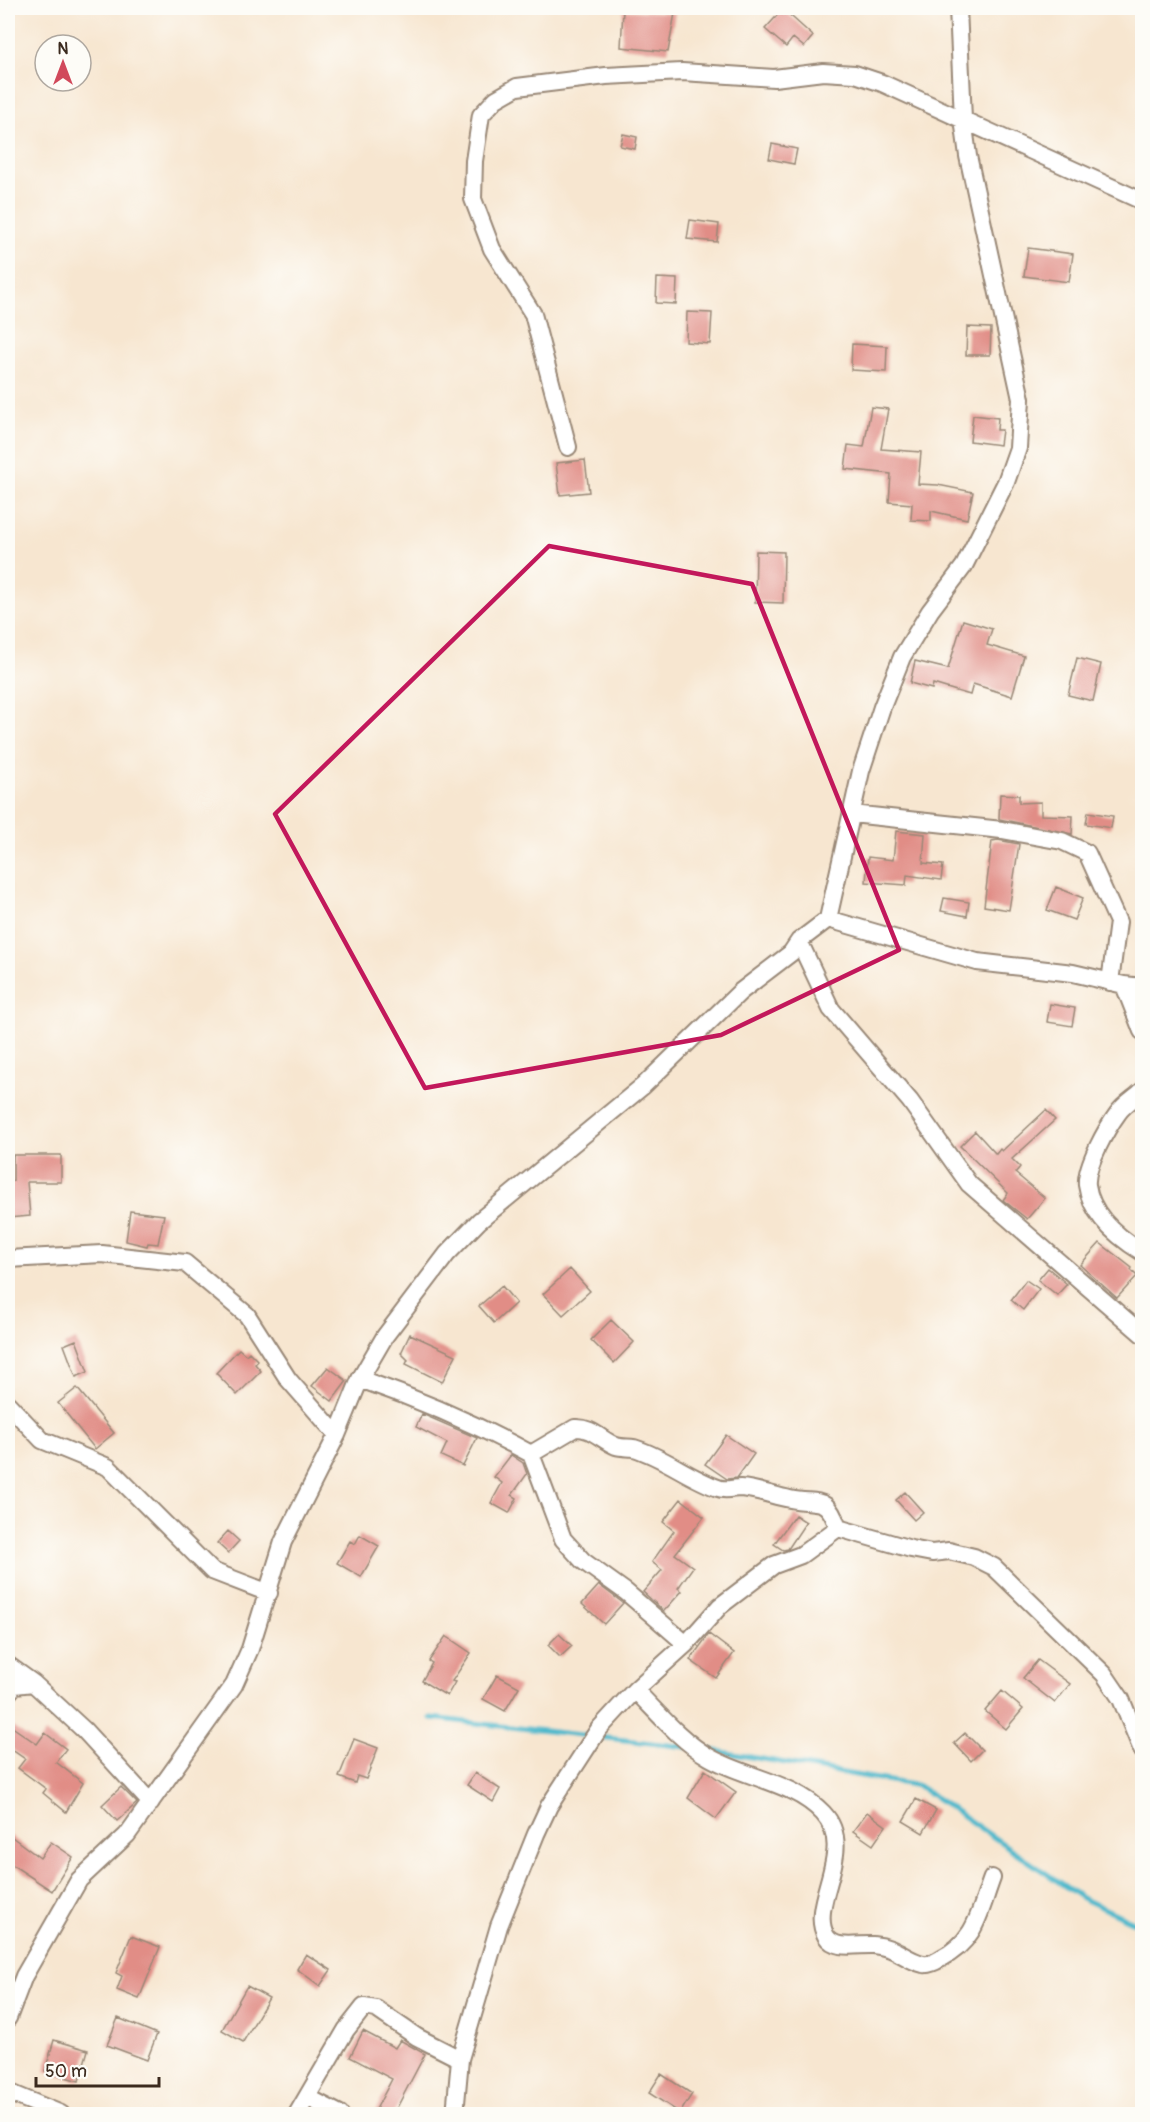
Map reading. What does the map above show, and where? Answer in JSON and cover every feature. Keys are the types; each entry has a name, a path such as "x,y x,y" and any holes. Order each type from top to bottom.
{"street":[{"path":"8,2018 24,1976 79,1880 127,1835 234,1686 268,1593 283,1542 337,1436 360,1379 385,1336 447,1254 479,1221 643,1086 740,992 791,953 799,941 828,919 861,771 882,707 902,657 930,611 964,566 1006,482 1018,448 1021,399 968,156 963,119 958,8"},
{"path":"568,447 533,314 492,249 473,199 474,161 481,115 496,99 517,87 606,76 682,72 774,78 823,72 855,74 882,82 924,104 963,119 1143,201"},
{"path":"852,814 1002,830 1062,841 1087,853 1118,922 1117,983 1143,1031"},
{"path":"828,919 978,962 1073,973 1143,987"},
{"path":"799,941 831,1009 910,1101 969,1184 1143,1334"},
{"path":"1143,1091 1119,1111 1088,1170 1087,1185 1103,1220 1127,1242 1143,1252"},
{"path":"8,1259 102,1254 185,1263 247,1314 288,1379 337,1436"},
{"path":"360,1379 492,1433 531,1454 563,1539 583,1561 626,1592 686,1644"},
{"path":"8,1404 42,1440 108,1467 212,1571 268,1593"},
{"path":"531,1454 575,1428 582,1428 619,1447 634,1448 693,1479 721,1490 741,1488 798,1501 810,1499 823,1502 833,1512 838,1528"},
{"path":"455,2115 460,2059 498,1926 544,1816 598,1729 635,1690 686,1644 729,1600 774,1565 801,1555 838,1528"},
{"path":"838,1528 911,1549 932,1552 950,1551 994,1567 1104,1674 1121,1699 1143,1750"},
{"path":"8,1665 33,1683 84,1730 151,1803"},
{"path":"8,1694 15,1686 33,1683"},
{"path":"635,1690 708,1756 797,1793 824,1814 833,1833 837,1851 822,1921 826,1936 835,1944 894,1948 924,1964 931,1964 964,1943 975,1928 992,1878"},
{"path":"297,2115 309,2098 346,2030 364,2007 376,2008 417,2037 460,2059"},
{"path":"8,2092 61,2115"},
{"path":"309,2098 340,2115"}],"highlighted area":[{"path":"549,546 752,584 899,950 721,1035 425,1088 275,814"}],"building":[{"path":"783,9 813,36 804,47 793,38 786,47 765,29"},
{"path":"623,10 675,13 668,52 621,47"},
{"path":"623,134 637,137 635,149 620,146"},
{"path":"772,144 797,149 794,164 769,159"},
{"path":"690,220 719,224 717,242 687,239"},
{"path":"1028,248 1073,254 1069,282 1024,276"},
{"path":"657,278 677,279 676,304 656,303"},
{"path":"687,312 712,313 710,344 686,342"},
{"path":"967,327 991,328 990,355 966,355"},
{"path":"852,344 887,346 886,372 851,370"},
{"path":"871,407 888,409 881,449 921,452 918,484 938,485 973,492 967,519 931,511 931,521 911,520 912,504 889,502 891,474 845,469 848,445 864,447"},
{"path":"973,415 998,418 997,430 1002,430 1000,445 970,441"},
{"path":"585,460 589,492 560,495 556,463"},
{"path":"756,551 784,552 783,603 755,602"},
{"path":"963,620 992,629 987,645 1024,656 1012,696 973,684 970,695 933,684 932,689 910,683 915,661 948,669"},
{"path":"1077,658 1101,664 1093,701 1068,695"},
{"path":"1000,794 1019,795 1019,803 1041,802 1041,815 1073,816 1072,834 999,819"},
{"path":"1088,812 1113,816 1111,828 1086,824"},
{"path":"896,831 925,834 923,863 943,865 941,880 907,875 906,885 866,882 868,857 893,860"},
{"path":"992,841 1019,844 1009,910 984,906"},
{"path":"1056,887 1083,898 1074,920 1047,910"},
{"path":"944,898 969,902 967,916 941,911"},
{"path":"1050,1004 1075,1008 1072,1026 1047,1022"},
{"path":"1046,1110 1055,1120 1012,1159 1020,1167 1015,1173 1045,1198 1027,1219 1003,1200 1008,1193 960,1146 975,1131 996,1154"},
{"path":"13,1155 61,1155 61,1182 27,1182 30,1216 8,1218 8,1181 13,1181"},
{"path":"130,1211 164,1215 158,1244 148,1243 147,1246 126,1241"},
{"path":"1100,1243 1132,1268 1131,1270 1137,1276 1117,1298 1080,1265"},
{"path":"1048,1268 1067,1284 1057,1295 1038,1280"},
{"path":"570,1269 590,1291 563,1315 543,1294"},
{"path":"1026,1280 1039,1289 1023,1310 1011,1300"},
{"path":"502,1286 516,1303 494,1323 479,1306"},
{"path":"611,1320 634,1342 614,1363 591,1340"},
{"path":"410,1334 456,1355 442,1382 406,1364 408,1360 401,1353"},
{"path":"76,1340 88,1372 76,1377 64,1345"},
{"path":"239,1349 246,1355 249,1352 258,1361 255,1364 261,1371 237,1395 216,1373"},
{"path":"328,1367 347,1381 332,1401 312,1386"},
{"path":"77,1388 114,1433 95,1449 58,1403"},
{"path":"422,1414 477,1438 463,1466 441,1456 447,1443 416,1427"},
{"path":"726,1435 754,1454 737,1478 727,1479 705,1464"},
{"path":"511,1455 523,1463 527,1474 512,1495 517,1498 509,1513 491,1503 502,1483 494,1477"},
{"path":"905,1492 923,1512 914,1520 896,1500"},
{"path":"681,1499 704,1517 675,1554 693,1567 678,1588 682,1591 664,1611 643,1592 662,1570 652,1562 674,1531 663,1522"},
{"path":"795,1515 806,1522 788,1549 783,1550 774,1544"},
{"path":"228,1531 239,1541 228,1553 217,1543"},
{"path":"360,1535 379,1546 361,1577 337,1563 350,1541 355,1544"},
{"path":"599,1585 623,1603 604,1624 582,1604"},
{"path":"559,1634 572,1646 560,1657 548,1645"},
{"path":"709,1634 734,1653 716,1678 690,1660"},
{"path":"446,1636 471,1653 452,1681 455,1682 447,1696 422,1681 432,1663 429,1661"},
{"path":"1038,1660 1070,1684 1055,1703 1023,1678"},
{"path":"497,1675 519,1687 505,1711 483,1699"},
{"path":"1002,1691 1023,1709 1006,1729 985,1711"},
{"path":"8,1724 37,1744 45,1733 66,1749 56,1762 83,1783 66,1812 43,1793 46,1789 18,1768 25,1759 8,1747"},
{"path":"965,1733 982,1750 971,1761 954,1743"},
{"path":"354,1739 378,1748 366,1779 357,1776 355,1783 339,1777"},
{"path":"705,1770 736,1792 716,1819 688,1798"},
{"path":"475,1773 500,1789 493,1802 467,1785"},
{"path":"121,1787 137,1803 117,1821 102,1805"},
{"path":"916,1799 936,1810 923,1833 903,1821"},
{"path":"867,1812 886,1826 873,1845 853,1831"},
{"path":"8,1834 40,1858 51,1842 73,1857 52,1891 8,1862"},
{"path":"131,1936 160,1947 139,1999 117,1990 122,1976 116,1973"},
{"path":"306,1954 331,1970 320,1986 297,1969"},
{"path":"247,1986 269,1998 243,2042 222,2030"},
{"path":"118,2018 157,2034 147,2060 107,2045"},
{"path":"363,2031 395,2048 400,2040 425,2054 393,2115 373,2115 392,2079 350,2057"},
{"path":"54,2040 88,2050 79,2081 45,2071"},
{"path":"661,2074 692,2094 680,2113 649,2093"}],"waterway":[{"path":"431,1718 686,1747"},
{"path":"710,1750 919,1786 1082,1898 1142,1926"}]}
